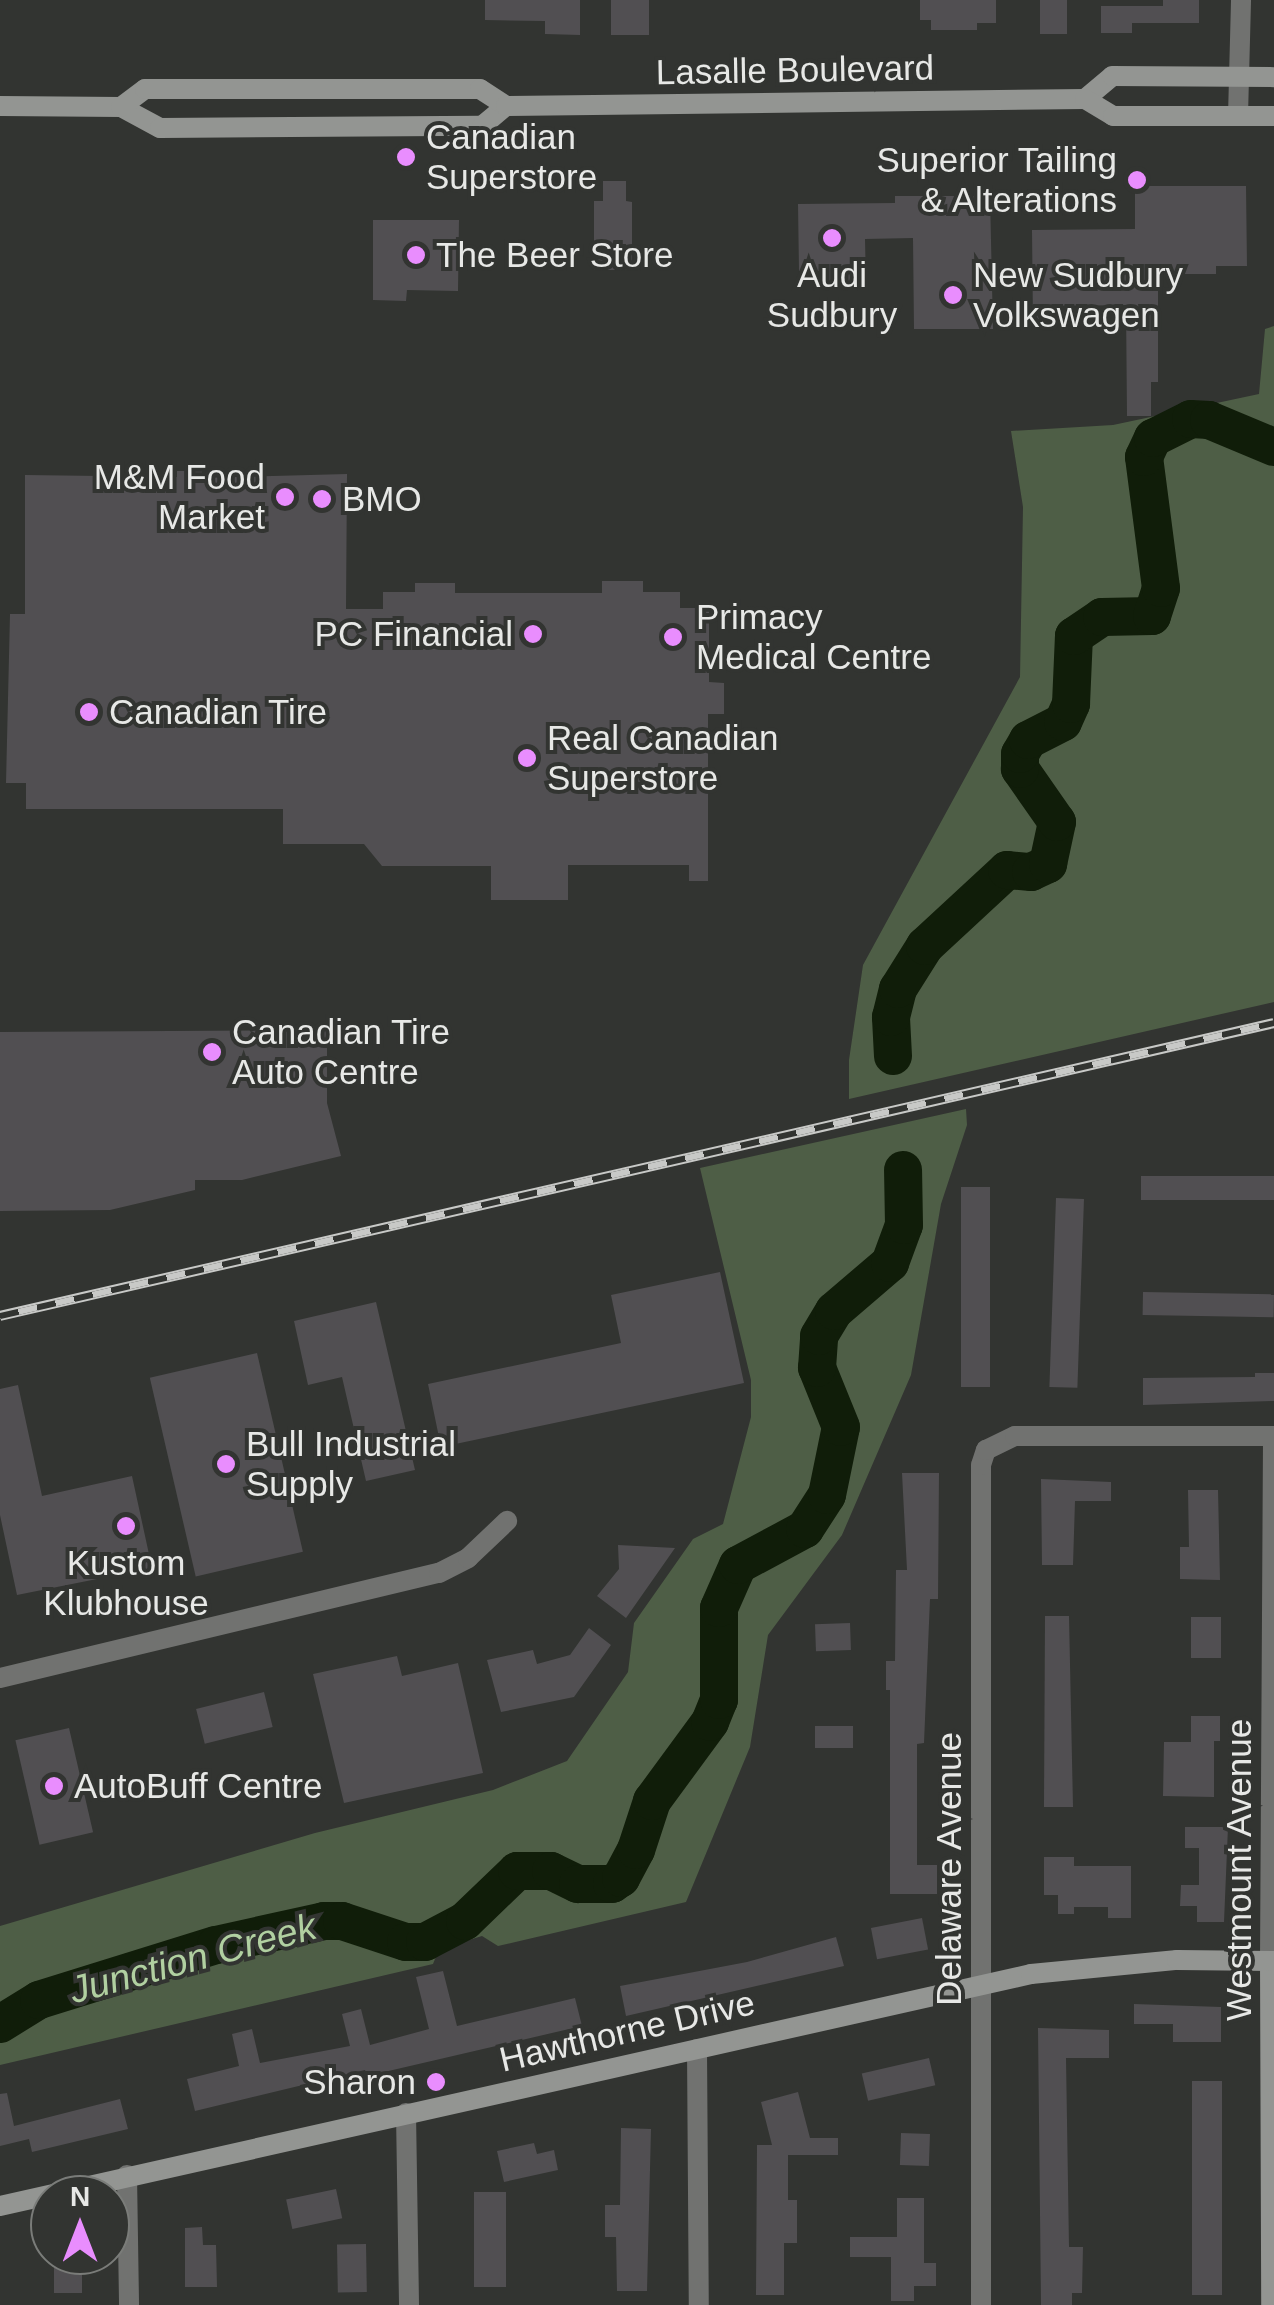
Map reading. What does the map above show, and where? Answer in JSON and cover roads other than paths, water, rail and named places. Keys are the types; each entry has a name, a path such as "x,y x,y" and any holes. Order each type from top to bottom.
{"main road":[{"name":"Lasalle Boulevard","path":"1085,100 1112,76 1274,77"},
{"name":"Lasalle Boulevard","path":"121,106 146,89 480,89 506,106 1085,100 1113,116 1274,116"},
{"name":"Lasalle Boulevard","path":"0,106 121,106 160,128 180,128 482,126 506,106"},
{"name":"Hawthorne Drive","path":"127,2175 982,1985 1101,1964 1272,1961"},
{"name":"Westmount Avenue","path":"1270,2305 1272,1961"},
{"name":"Hawthorne Drive","path":"0,2206 30,2199"}],"street":[{"path":"1238,116 1241,0"},
{"name":"Delaware Avenue","path":"981,2305 980,1478 986,1450 1000,1440 1053,1434 1274,1436"},
{"name":"Westmount Avenue","path":"1272,1961 1274,1436"},
{"path":"0,1678 440,1572 468,1558 507,1521"},
{"path":"697,2048 699,2305"},
{"path":"406,2113 409,2305"},
{"path":"128,2275 128,2305"}],"waterway":[{"name":"Junction Creek","path":"893,1056 891,1017 898,989 925,946 1007,870 1031,872 1048,864 1057,822 1020,769 1020,754 1028,740 1063,722 1071,704 1074,636 1102,617 1152,616 1161,588 1144,457 1153,438 1191,419 1209,420 1274,447"},
{"name":"Junction Creek","path":"0,2024 39,2000 216,1945 324,1921 342,1921 406,1942 425,1942 465,1921 517,1871 551,1871 578,1884 612,1884 621,1878 636,1850 652,1801 710,1722 719,1700 719,1608 738,1565 805,1529 827,1495 841,1427 817,1368 819,1336 834,1311 890,1263 904,1225 903,1170"}],"railway":[{"path":"0,1316 1274,1023"}],"place":[{"name":"Canadian Superstore","path":"406,157"},
{"name":"Superior Tailing & Alterations","path":"1137,180"},
{"name":"Audi Sudbury","path":"832,238"},
{"name":"The Beer Store","path":"416,255"},
{"name":"New Sudbury Volkswagen","path":"953,295"},
{"name":"M&M Food Market","path":"285,497"},
{"name":"BMO","path":"322,499"},
{"name":"PC Financial","path":"533,634"},
{"name":"Primacy Medical Centre","path":"673,637"},
{"name":"Canadian Tire","path":"89,712"},
{"name":"Real Canadian Superstore","path":"527,758"},
{"name":"Canadian Tire Auto Centre","path":"212,1052"},
{"name":"Bull Industrial Supply","path":"226,1464"},
{"name":"Kustom Klubhouse","path":"126,1526"},
{"name":"AutoBuff Centre","path":"54,1786"},
{"name":"Sharon","path":"436,2082"}]}
